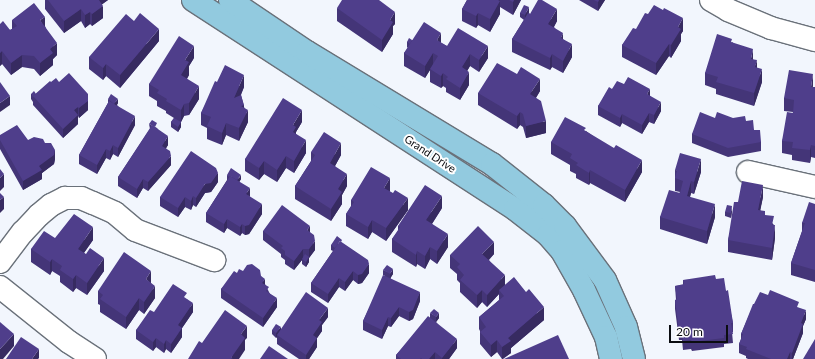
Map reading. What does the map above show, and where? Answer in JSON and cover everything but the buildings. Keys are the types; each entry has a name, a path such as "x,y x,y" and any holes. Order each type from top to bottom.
{"main road":[{"name":"Grand Drive","path":"193,0 492,164 544,204 569,246 584,290 606,338 611,359"},
{"name":"Grand Drive","path":"230,0 302,60"},
{"name":"Grand Drive","path":"569,246 605,280 626,327 634,359"}],"street":[{"path":"712,0 728,10 771,28 815,40"},
{"path":"748,172 815,187"},
{"path":"0,262 22,232 39,215 51,205 65,198 81,198 94,203 115,213 135,230 214,260"},
{"path":"0,287 69,342 95,359"}]}
